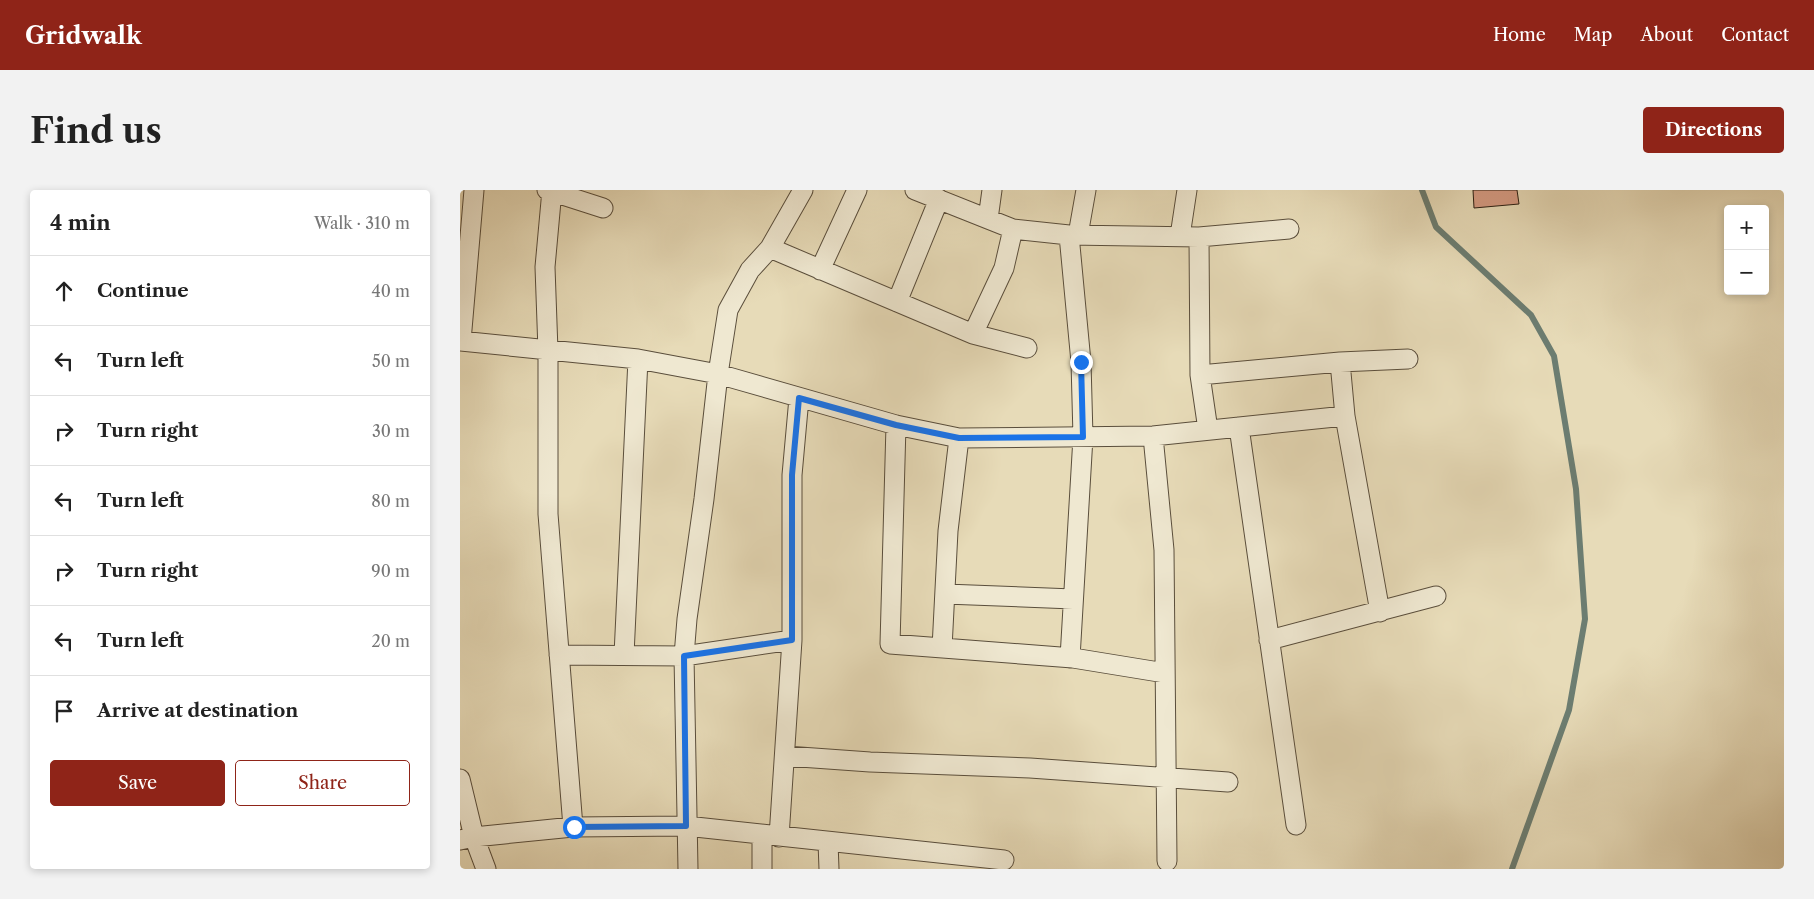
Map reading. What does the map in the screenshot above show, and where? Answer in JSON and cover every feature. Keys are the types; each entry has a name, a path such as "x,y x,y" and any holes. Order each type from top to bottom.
{"street":[{"path":"474,190 461,341 638,359 718,374 896,425 959,438 1153,436 1345,416"},
{"path":"547,190 552,190 603,208"},
{"path":"552,190 545,267 548,351 548,514 574,827"},
{"path":"688,869 684,656 686,619 704,499 718,374 728,310 750,270 770,248 803,190"},
{"path":"820,270 857,190"},
{"path":"915,190 1013,229 1074,235 1199,237 1289,229"},
{"path":"988,219 992,190"},
{"path":"1070,658 1083,437 1074,235 1086,190"},
{"path":"1180,236 1187,190"},
{"path":"897,302 939,199"},
{"path":"973,334 1004,268 1013,229"},
{"path":"1199,237 1200,375 1208,430"},
{"path":"770,248 973,334 1027,348"},
{"path":"624,655 638,359"},
{"path":"1200,375 1340,362 1408,359"},
{"path":"1340,362 1345,416 1380,612"},
{"path":"762,869 771,836 786,756 792,640 792,475 799,398"},
{"path":"896,425 890,644 1070,658 1164,673"},
{"path":"1239,427 1296,825"},
{"path":"1153,436 1164,550 1167,861"},
{"path":"942,648 948,531 959,438"},
{"path":"945,594 1073,598"},
{"path":"1269,640 1436,596"},
{"path":"559,655 684,656 792,640"},
{"path":"786,756 870,762 1030,768 1228,782"},
{"path":"460,779 467,838 486,869"},
{"path":"467,838 574,827 686,826 1004,860"},
{"path":"828,842 829,869"}],"building":[{"path":"1473,190 1517,190 1519,204 1474,208"}],"waterway":[{"path":"1422,190 1436,227 1531,315 1554,356 1576,489 1585,619 1569,710 1512,869"}],"route":[{"path":"574,827 686,826 684,656 792,640 792,475 799,398 896,425 959,438 1083,437 1081,362"}]}
